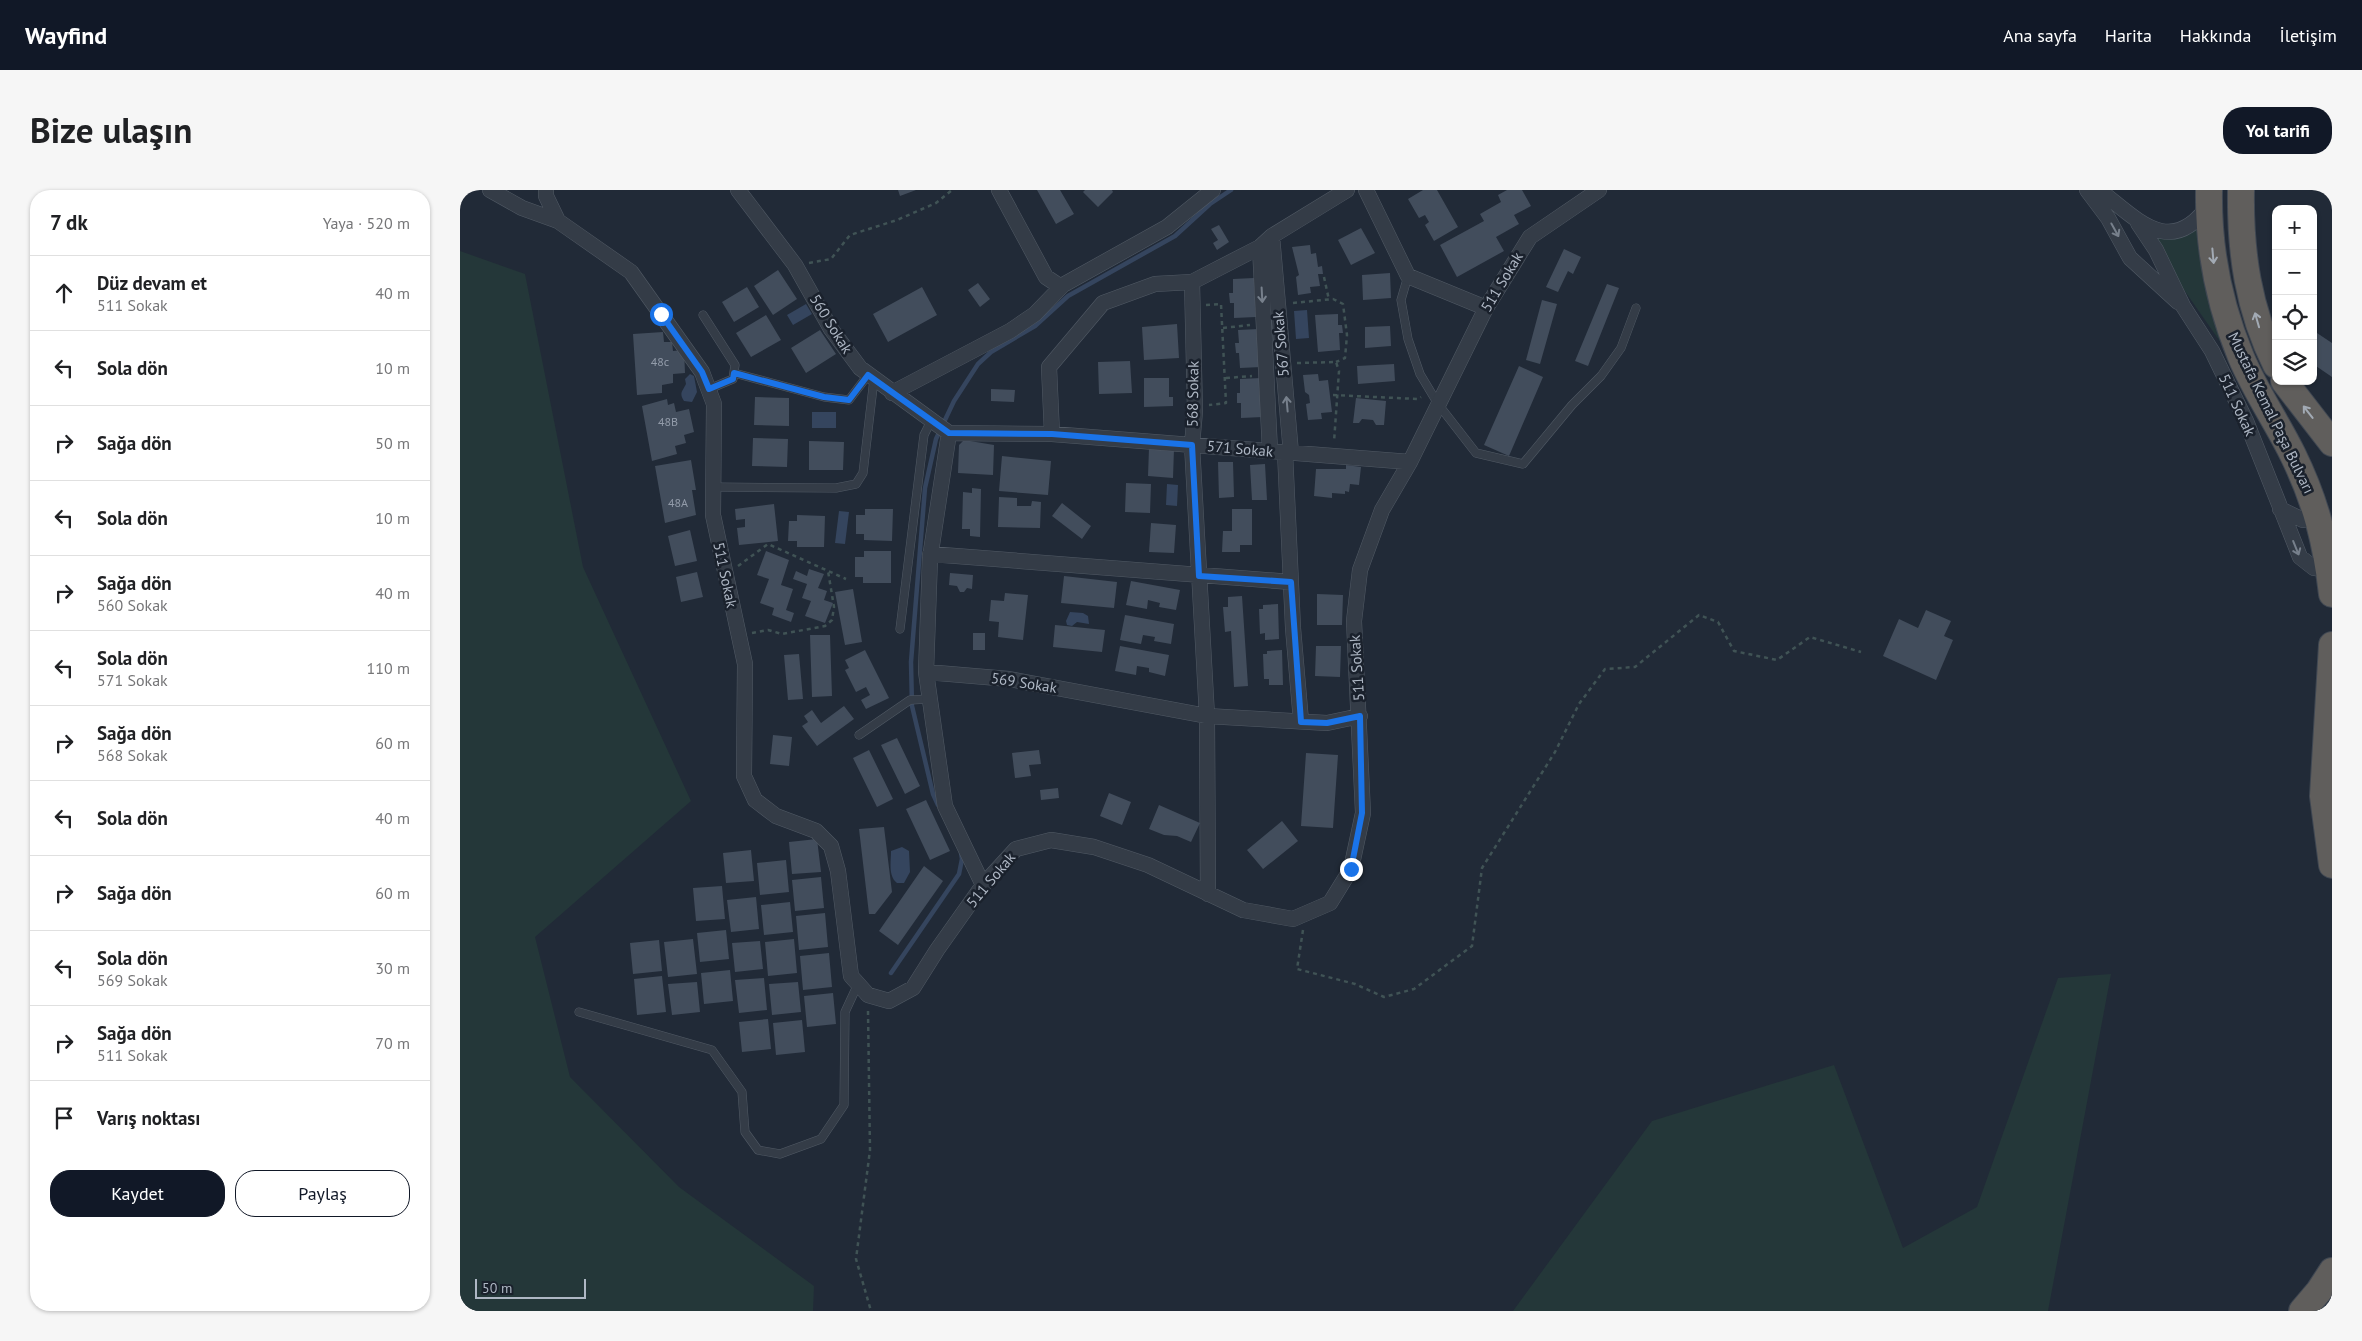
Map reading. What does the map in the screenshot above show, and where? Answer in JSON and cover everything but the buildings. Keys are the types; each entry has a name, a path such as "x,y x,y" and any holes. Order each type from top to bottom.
{"highway":[{"name":"Mustafa Kemal Paşa Bulvarı","path":"2241,190 2247,286 2262,338 2272,357"},
{"name":"Mustafa Kemal Paşa Bulvarı","path":"2209,198 2214,264 2224,313 2242,359 2326,514 2331,577"},
{"name":"Mustafa Kemal Paşa Bulvarı","path":"2287,385 2332,443"},
{"path":"2332,645 2323,796 2332,865"},
{"path":"2323,796 2332,771"},
{"path":"2302,1311 2319,1291 2332,1271"}],"street":[{"path":"490,190 522,208 558,221"},
{"name":"511 Sokak","path":"546,190 546,196 558,221 631,272 702,372 714,404 713,515 724,575 745,664 744,776 755,800 776,816 816,831 831,846 838,871 851,976 863,990 889,1001 913,988 937,950 983,885 1016,849 1051,840 1094,847 1148,865 1243,910 1293,919 1330,903 1351,869 1362,813 1360,716 1354,621 1360,570 1382,510 1410,462 1486,308 1530,237 1599,190"},
{"name":"560 Sokak","path":"738,190 795,265 831,329 860,368 941,428"},
{"path":"999,190 1046,277 1063,286"},
{"path":"892,393 1010,330 1035,314 1063,286 1167,227 1213,190"},
{"path":"1052,434 1049,367 1103,302 1154,284 1192,282 1260,246 1272,236 1347,190"},
{"path":"1366,190 1408,276 1486,308"},
{"name":"511 Sokak","path":"2087,190 2108,218 2130,258 2183,306"},
{"name":"511 Sokak","path":"2099,190 2138,223 2148,228 2173,231 2184,228 2198,220 2209,198"},
{"name":"511 Sokak","path":"2138,223 2156,250 2183,306 2212,351 2246,421 2300,557 2314,568 2331,577"},
{"name":"567 Sokak","path":"1272,236 1282,452"},
{"name":"567 Sokak","path":"1260,246 1266,375 1282,452"},
{"name":"568 Sokak","path":"1192,282 1195,406 1192,445 1207,716 1208,894"},
{"path":"941,428 930,554 926,672 919,700 945,806 983,885"},
{"name":"571 Sokak","path":"941,428 1052,434 1410,462"},
{"path":"1282,452 1301,722"},
{"path":"2280,509 2304,520 2326,514"},
{"path":"930,554 1291,582"},
{"name":"569 Sokak","path":"926,672 1009,680 1207,716 1327,723 1360,716"}],"lane":[{"path":"1408,276 1401,300 1408,339 1420,374 1438,404 1476,453 1523,464 1572,405 1601,376 1621,348 1636,308"},
{"path":"703,315 736,365 733,379 709,389"},
{"path":"734,373 824,397 849,400 871,377"},
{"path":"713,487 836,488 856,484 863,473 871,377"},
{"path":"900,629 924,435 941,428"},
{"path":"859,735 919,700"},
{"path":"579,1012 712,1050 742,1092 744,1132 758,1150 780,1154 821,1139 844,1105 846,1012 863,990"}],"path":[{"path":"795,265 831,259 850,235 897,220 936,203 952,190"},
{"path":"1324,277 1328,300"},
{"path":"1285,303 1334,299 1343,304 1346,335 1344,358 1336,362 1290,364"},
{"path":"1192,306 1221,304 1226,403 1195,406"},
{"path":"1223,328 1264,324"},
{"path":"1332,456 1338,395 1339,371 1336,362"},
{"path":"1225,378 1266,375"},
{"path":"1333,395 1418,398 1430,390"},
{"path":"724,575 768,544 846,579"},
{"path":"738,635 768,630 782,634 825,626 832,620 834,608 828,571"},
{"path":"1305,914 1297,969 1355,984 1384,997 1414,989 1472,946 1482,868 1555,752 1579,704 1605,669 1635,666 1699,615 1718,622 1734,651 1776,660 1810,637 1861,652"},
{"path":"863,990 870,1150 856,1259 871,1311"}],"shaded area":[{"path":"2201,225 2208,285 2221,343 2182,287 2161,247 2150,235 2184,236"},
{"path":"460,251 525,274 583,567 691,801 535,937 570,1077 679,1187 814,1286 813,1311 460,1311"},
{"path":"2111,974 2048,1311 1513,1311 1652,1121 1834,1065 1903,1248 1977,1207 2058,978"}],"water":[{"path":"806,304 812,314 793,325 787,315"},
{"path":"1307,310 1309,338 1296,339 1294,311"},
{"path":"690,374 694,376 697,392 692,402 684,401 681,394 686,384 685,379"},
{"path":"812,412 836,412 836,428 812,428"},
{"path":"1167,484 1178,485 1177,506 1166,505"},
{"path":"839,511 849,512 845,544 835,543"},
{"path":"1070,612 1083,613 1088,616 1089,624 1077,622 1072,626 1067,625 1066,621"},
{"path":"902,847 909,851 910,872 904,883 897,883 891,873 891,851"}],"waterway":[{"path":"938,805 933,794 912,706 911,662 925,488 936,439 954,401 978,364 991,352 1035,326 1068,296 1175,236 1210,204 1231,190"},
{"path":"891,973 959,874 962,859 961,853"}],"route":[{"path":"661,314 702,372 709,389 733,379 734,373 824,397 849,400 868,375 949,433 1052,434 1192,445 1199,576 1291,582 1301,722 1327,723 1360,716 1362,813 1351,869"}]}
